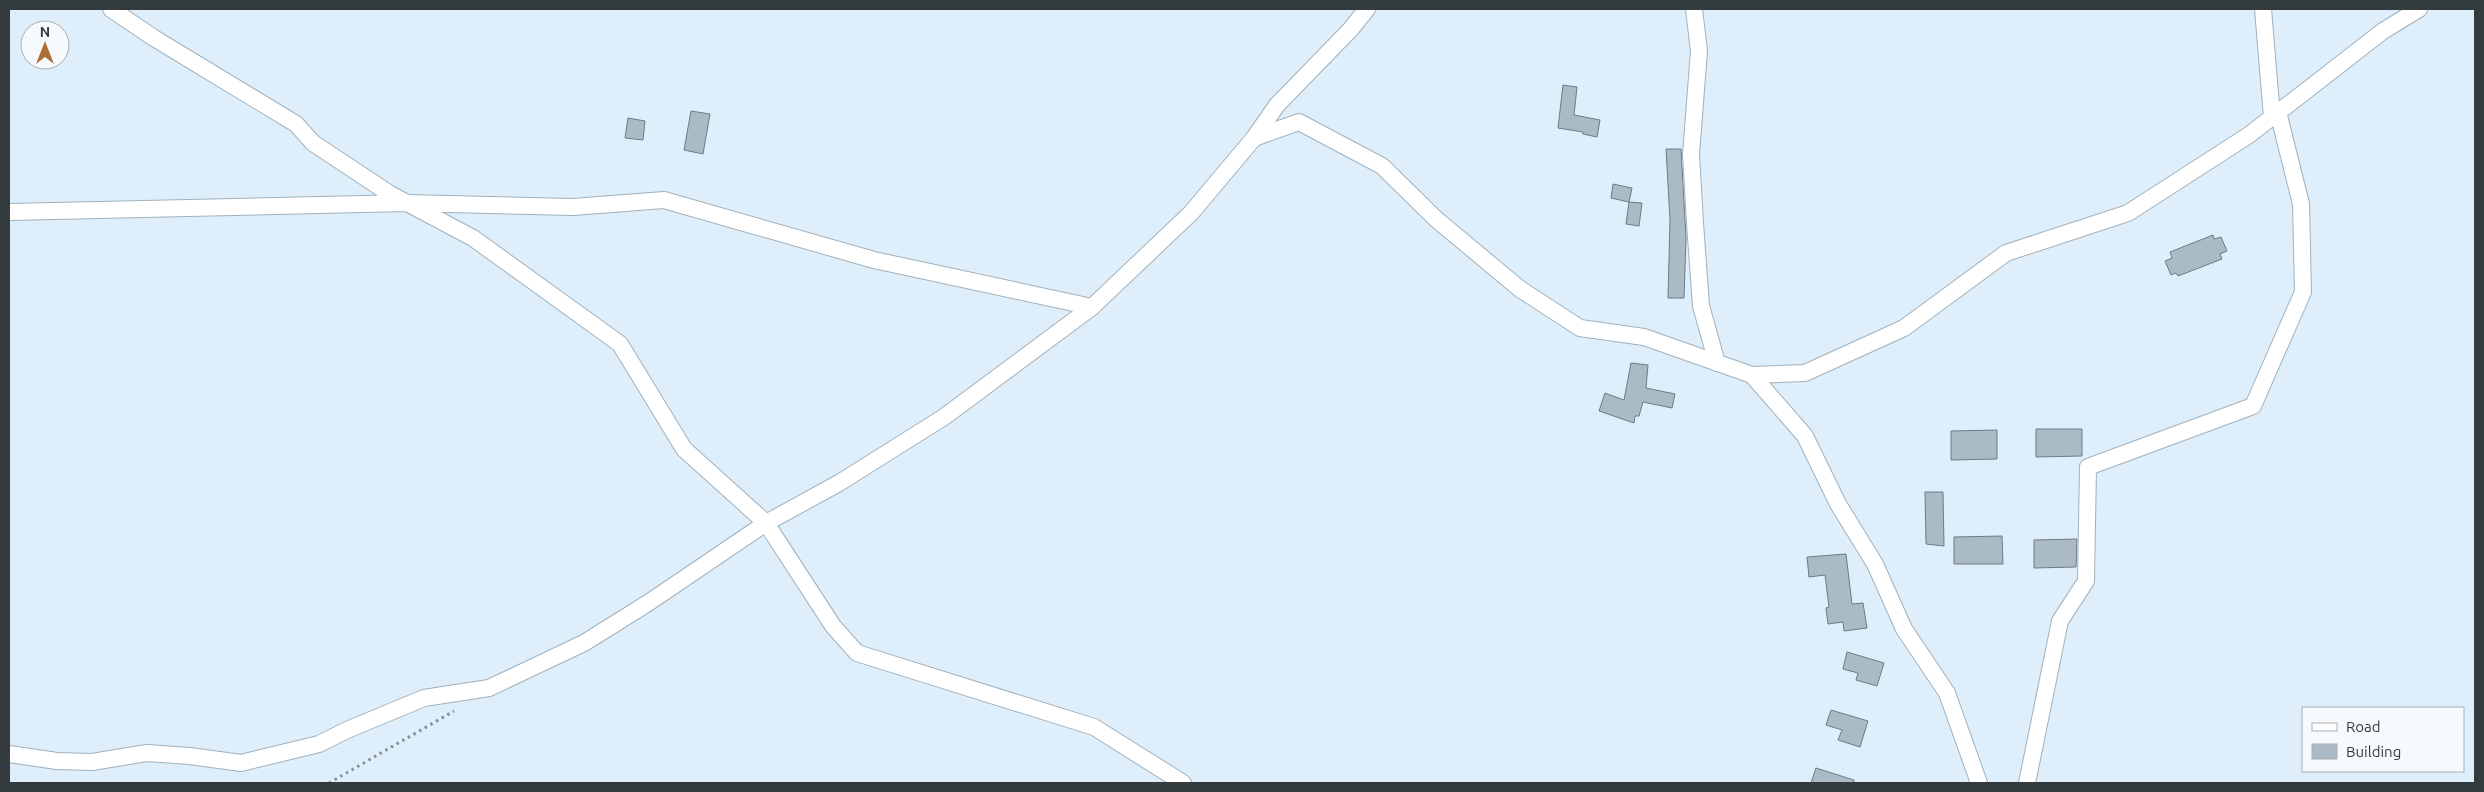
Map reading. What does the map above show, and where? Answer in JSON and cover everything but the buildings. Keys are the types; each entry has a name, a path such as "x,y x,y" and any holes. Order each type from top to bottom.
{"street":[{"path":"111,9 154,38 296,124 313,143 407,203 472,238 620,344 684,448 766,523 832,626 857,653 1094,727 1183,783"},
{"path":"9,754 57,761 92,762 147,754 241,763 319,744 347,730 424,698 489,688 584,642 648,603 766,523 838,483 944,417 1092,307 1191,213 1254,138 1277,105 1350,30 1367,9"},
{"path":"1694,9 1698,51 1691,154 1700,306 1717,363"},
{"path":"2027,783 2060,621 2086,581 2088,467 2253,406 2303,292 2301,204 2275,114 2263,9"},
{"path":"1254,138 1299,122 1382,166 1436,219 1520,289 1580,328 1644,337 1752,375 1806,373 1904,328 2006,253 2128,213 2249,135 2383,30 2419,9"},
{"path":"9,212 407,203 573,207 664,200 874,260 1092,307"},
{"path":"1752,375 1805,436 1838,504 1875,564 1904,629 1947,693 1979,783"}],"path":[{"path":"329,783 430,727 459,708"}]}
